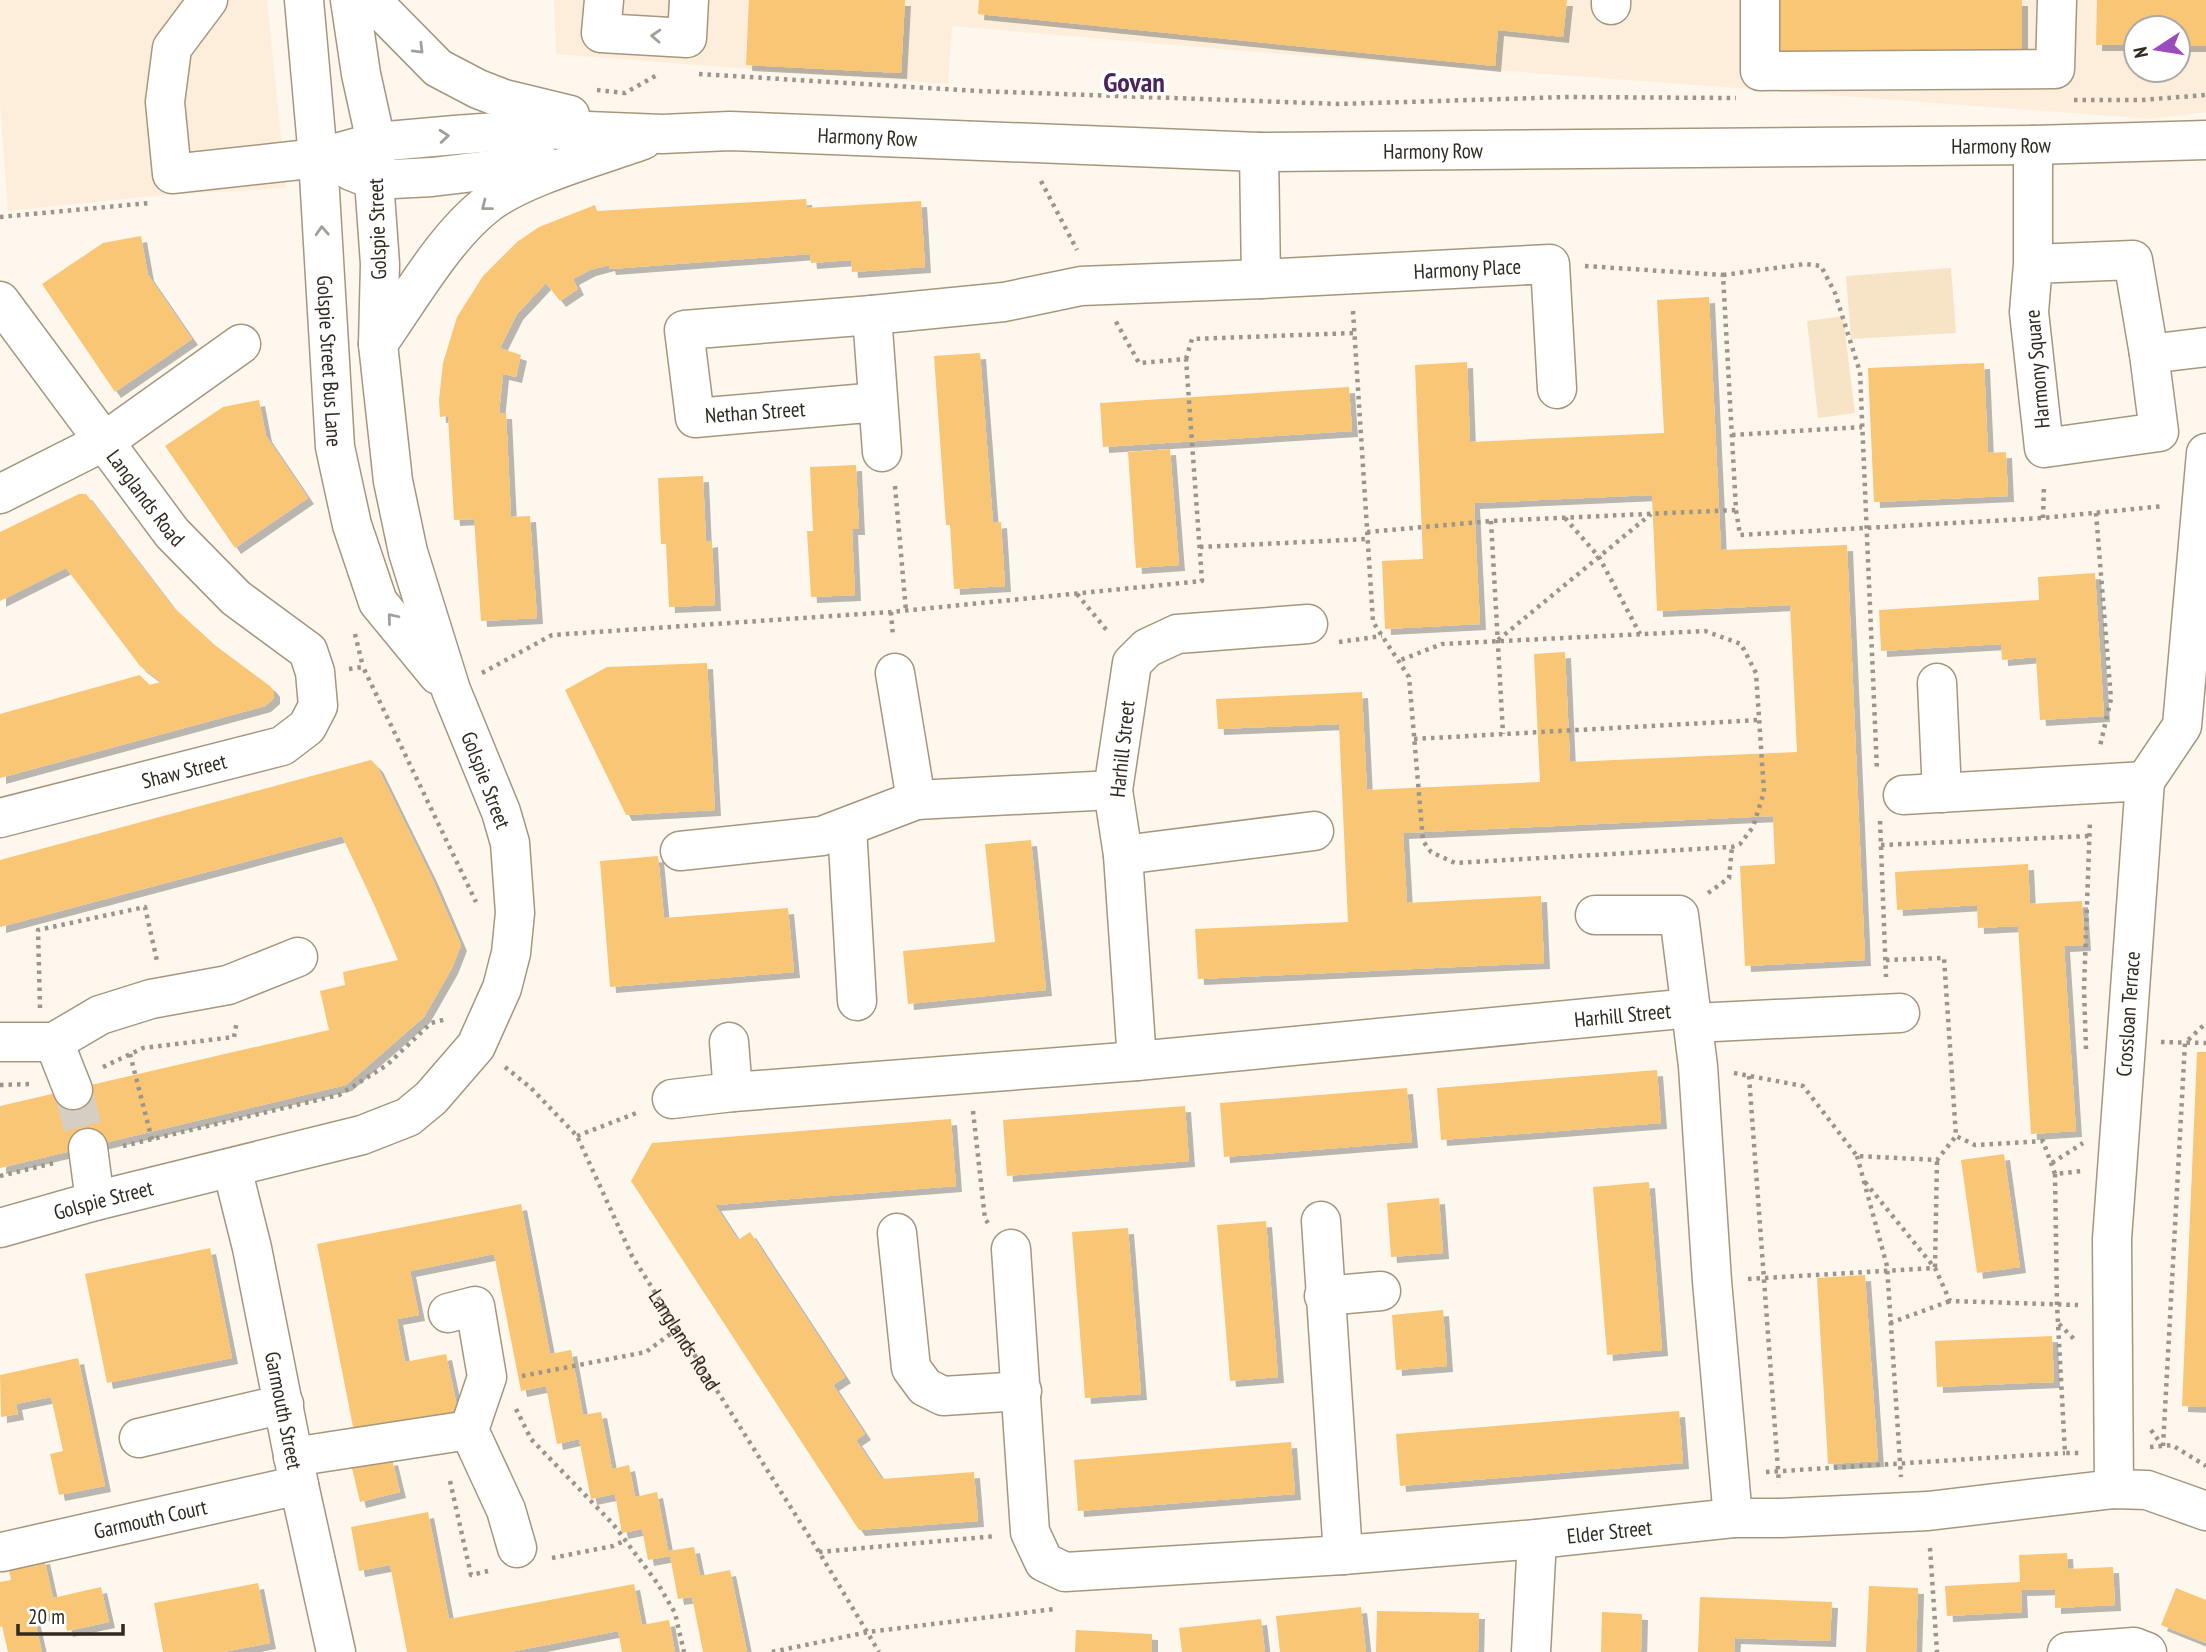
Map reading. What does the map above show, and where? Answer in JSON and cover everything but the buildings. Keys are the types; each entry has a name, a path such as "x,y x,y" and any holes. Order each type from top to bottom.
{"street":[{"name":"Harmony Row","path":"208,0 172,48 165,102 173,174 318,159 376,142 538,129 662,134 730,131 1259,152 2033,145 2206,140"},
{"name":"Golspie Street Bus Lane","path":"304,0 318,159 335,446 352,525 378,602 451,690"},
{"name":"Golspie Street","path":"0,1228 95,1201 362,1135 408,1117 431,1098 477,1046 502,988 511,953 515,913 510,844 501,812 451,690 408,552 395,493 378,344 380,264 374,180 376,142 361,74 350,0"},
{"name":"Harmony Row","path":"371,0 438,68 478,89 527,106 662,134"},
{"path":"604,0 601,33 687,38 689,0"},
{"path":"1760,0 1760,71 2055,69 2057,0"},
{"name":"Harmony Row","path":"374,180 432,177 515,167 662,134"},
{"name":"Harmony Row","path":"378,344 451,240 486,204 526,183 662,134"},
{"name":"Harmony Square","path":"2033,145 2033,264 2029,312 2045,448 2159,432 2133,260 2033,264"},
{"path":"1259,152 1261,279"},
{"path":"318,159 374,180"},
{"name":"Harmony Place","path":"1088,286 1550,264 1556,389"},
{"name":"Nethan Street","path":"878,401 695,418 684,330 1004,302 1088,286"},
{"name":"Langlands Road","path":"0,301 172,533 236,598 308,650 315,672"},
{"path":"872,314 882,452"},
{"path":"0,494 105,441 241,344"},
{"path":"2149,354 2206,346"},
{"path":"1886,796 2145,781 2182,726 2206,453"},
{"path":"1132,663 1147,648 1177,634 1308,624"},
{"name":"Harhill Street","path":"1132,663 1113,790 1123,855 1137,1061"},
{"name":"Shaw Street","path":"0,818 282,746 307,727 317,706 315,672"},
{"path":"895,673 916,800"},
{"path":"1937,683 1942,793"},
{"name":"Crossloan Terrace","path":"2114,1489 2112,1239 2145,781"},
{"path":"680,851 822,836 916,800 1113,790"},
{"path":"847,827 858,1001"},
{"path":"1123,855 1314,831"},
{"path":"1595,915 1679,915"},
{"name":"Harhill Street","path":"1679,915 1698,1066 1712,1282 1733,1518"},
{"path":"0,1042 54,1042 100,1015 164,996 228,985 299,957"},
{"path":"1693,1016 1894,1014"},
{"name":"Harhill Street","path":"673,1099 733,1092 1693,1016"},
{"path":"54,1042 72,1086"},
{"path":"729,1042 733,1092"},
{"path":"88,1151 95,1201"},
{"name":"Garmouth Street","path":"232,1168 252,1248 296,1471 336,1652"},
{"path":"1321,1221 1343,1555"},
{"path":"897,1233 911,1368 925,1387 943,1396 1022,1391"},
{"path":"1011,1249 1030,1532"},
{"path":"1324,1296 1381,1291"},
{"path":"448,1313 475,1306 496,1378 469,1430 506,1510 517,1548"},
{"path":"139,1438 284,1404"},
{"name":"Garmouth Court","path":"2,1552 296,1471 469,1430"},
{"name":"Elder Street","path":"1030,1532 1044,1562 1065,1572 1343,1555 1537,1539 1733,1518 1915,1512 2114,1489 2147,1490 2206,1511"},
{"path":"1531,1652 1537,1539"},
{"path":"2067,1652 2134,1647 2147,1652"}],"path":[{"path":"585,89 625,93 662,72"},
{"path":"690,73 978,91 1340,104 1568,97 1750,98"},
{"path":"2071,100 2141,100 2206,95"},
{"path":"1020,142 1088,286 1139,363 1186,359"},
{"path":"1550,264 1723,275 1805,264 1821,266 1835,293 1860,372 1865,529 1886,796 1881,845 1886,960 1894,1014"},
{"path":"1350,274 1373,622 1398,661 1409,677 1423,841 1431,852 1455,863 1732,847 1740,844 1753,827 1764,792 1760,720 1756,673 1741,644 1705,631 1496,641 1442,644 1398,661"},
{"path":"1723,275 1736,510 1740,536 2096,513 2203,502"},
{"path":"451,690 552,635 906,611 1202,581 1186,359 1192,339 1354,333"},
{"path":"1732,435 1862,427"},
{"path":"882,452 894,465 906,611"},
{"path":"1367,532 1491,521 1736,510"},
{"path":"2086,1057 2084,989 2092,784 2111,699 2096,513"},
{"path":"1496,641 1651,514"},
{"path":"1565,518 1599,557 1640,634"},
{"path":"1491,521 1503,734"},
{"path":"1200,547 1367,539"},
{"path":"1077,593 1132,663"},
{"path":"315,672 363,667 479,908"},
{"path":"1414,739 1760,720"},
{"path":"1881,845 2090,836"},
{"path":"1679,915 1729,878 1732,847"},
{"path":"38,930 145,907 164,996"},
{"path":"1886,960 1944,958 1956,1136 1937,1160 1935,1268"},
{"path":"0,1085 72,1086 143,1048 234,1037 237,1020 228,985"},
{"path":"0,1176 88,1151 152,1140 339,1095 387,1065 431,1023 447,1019 453,1009"},
{"name":"Langlands Road","path":"447,1019 531,1088 578,1136 632,1256 879,1652"},
{"path":"2163,1446 2185,1043 2206,1023"},
{"path":"131,1054 152,1140"},
{"path":"1698,1066 1803,1086 1857,1156 1887,1271 1900,1462 1915,1512 1937,1652"},
{"path":"969,1075 985,1219 1011,1249"},
{"path":"1749,1076 1781,1518"},
{"path":"578,1136 673,1099"},
{"path":"1956,1136 1975,1144 2043,1141 2055,1174 2116,1167"},
{"path":"2052,1163 2089,1139"},
{"path":"1857,1156 1937,1160"},
{"path":"1863,1180 1935,1268 1950,1301"},
{"path":"1712,1282 1935,1268"},
{"path":"1890,1323 1950,1301 2112,1304"},
{"path":"677,1329 646,1352 496,1378 531,1439 613,1524 658,1584 675,1613 684,1652"},
{"path":"1729,1472 1778,1472 2065,1453"},
{"path":"819,1552 1030,1532"},
{"path":"772,1652 867,1632 1064,1608 1094,1571"}],"shaded area":[{"path":"0,0 267,0 286,188 162,195 8,211 0,105"},
{"path":"554,0 2206,0 2206,112 2152,119 1293,55 952,26 948,84 556,54"},
{"path":"1951,268 1956,333 1851,339 1846,276"},
{"path":"1843,316 1855,413 1818,418 1807,321"}],"tunnel":[{"path":"73,1090 88,1148"}],"district":[{"name":"Govan","path":"1134,81"}]}
